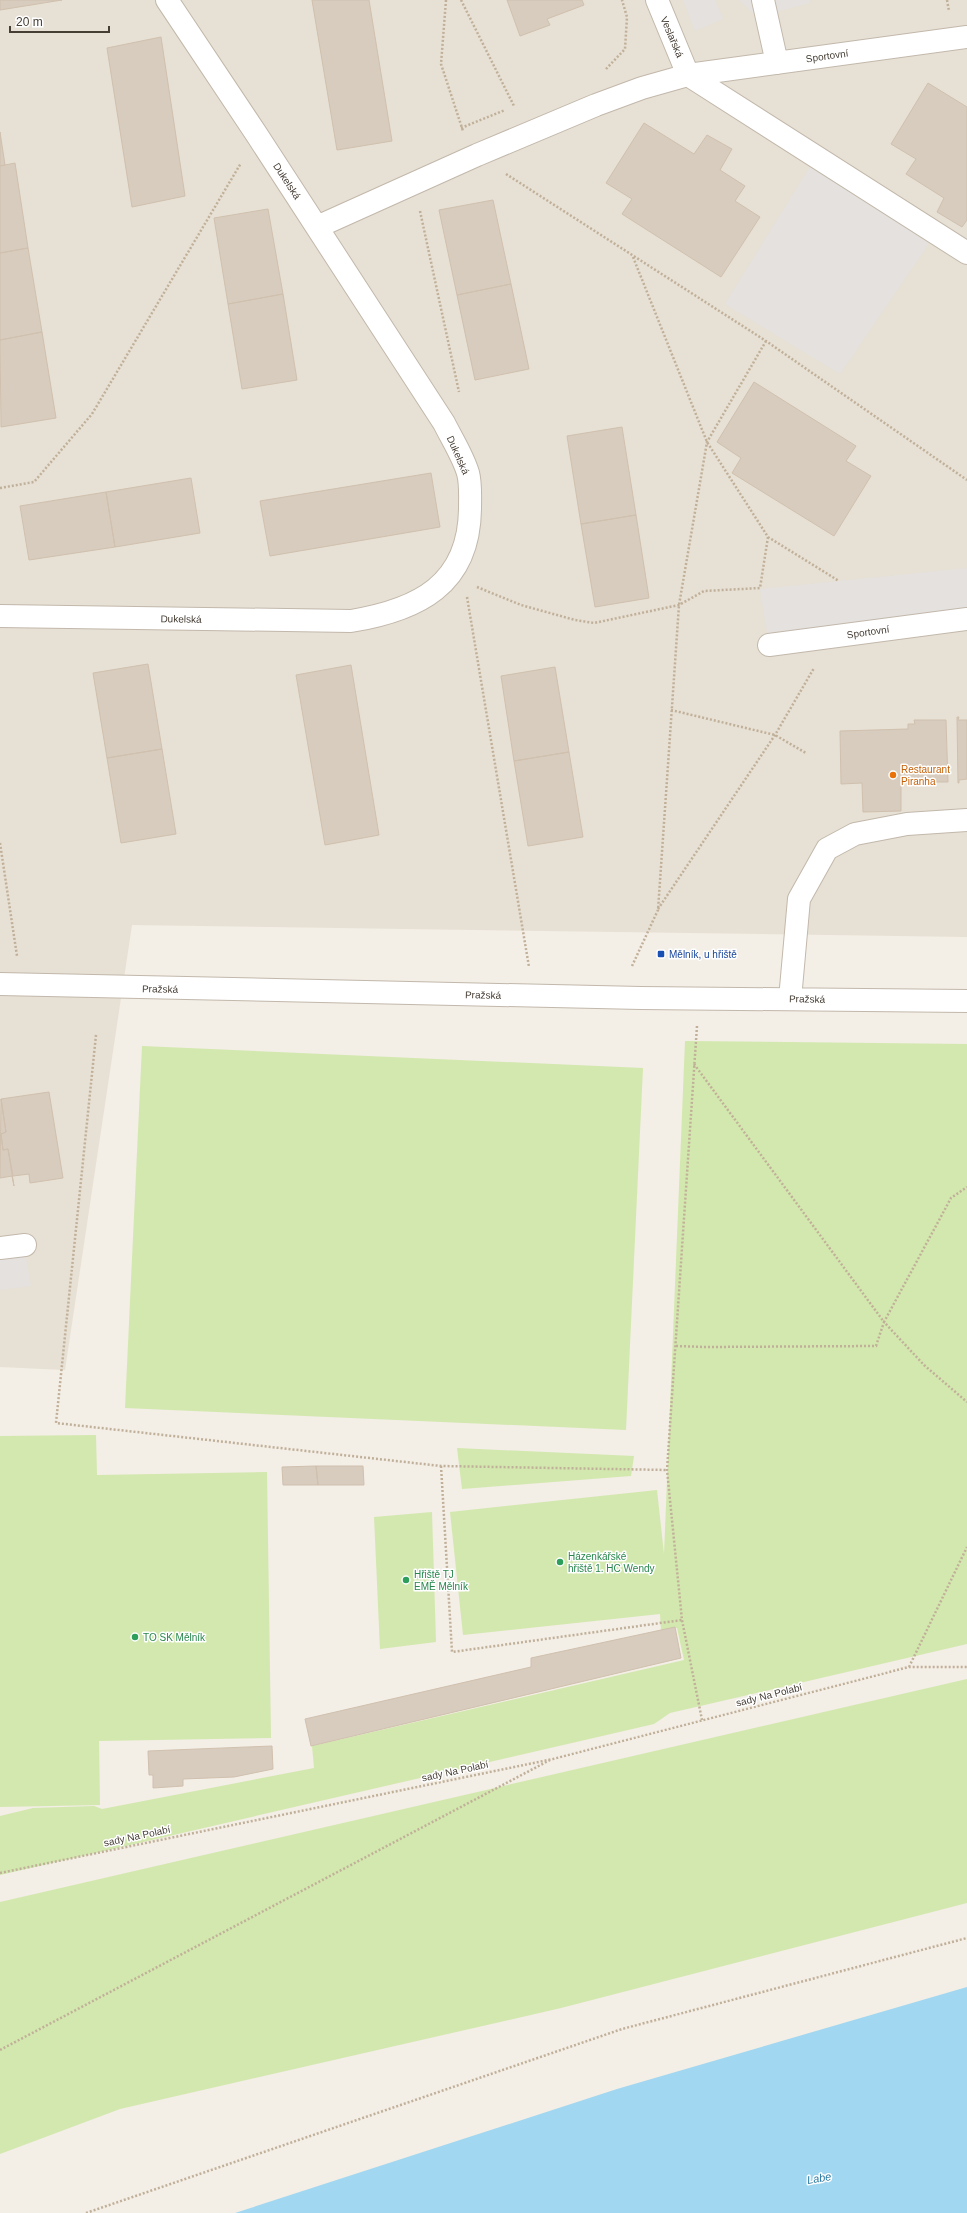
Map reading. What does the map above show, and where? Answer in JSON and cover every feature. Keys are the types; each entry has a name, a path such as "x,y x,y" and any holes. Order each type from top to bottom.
{"street":[{"name":"Dukelská","path":"0,616 351,621 380,616 405,608 439,587 452,572 463,551 470,526 470,488 468,472 444,423 257,135 167,0"},
{"name":"Veslařská","path":"656,0 688,75"},
{"path":"763,0 777,64"},
{"name":"Sportovní","path":"317,227 477,155 596,105 642,88 688,75 967,37"},
{"path":"688,75 967,253"},
{"name":"Sportovní","path":"769,645 967,619"},
{"path":"790,999 799,899 827,849 855,834 907,824 967,820"},
{"name":"Pražská","path":"0,984 22,986 699,998 967,1001"},
{"path":"0,1248 25,1245"}],"path":[{"path":"446,0 441,64 461,128 477,155 633,257 766,341 967,480"},
{"path":"461,0 514,106"},
{"path":"600,72 607,69 625,49 627,17 622,0"},
{"path":"947,0 949,13"},
{"path":"461,128 521,103"},
{"path":"0,488 34,482 92,414 257,135"},
{"path":"414,183 460,394"},
{"path":"633,257 707,442 768,537 840,581"},
{"path":"658,910 679,605 707,442 766,341"},
{"path":"452,572 469,584 522,605 584,623 594,623 679,605 704,591 760,588 768,537"},
{"path":"469,584 466,588 529,967"},
{"path":"632,966 658,910 775,735 832,637"},
{"path":"671,710 775,735 806,753"},
{"path":"0,843 22,986"},
{"path":"699,998 667,1470 682,1620 702,1720"},
{"path":"96,1035 56,1424 441,1466 667,1470"},
{"path":"694,1063 884,1322 924,1365 967,1402"},
{"path":"676,1346 876,1346 884,1322 951,1198 967,1187"},
{"path":"441,1466 452,1652 682,1620"},
{"path":"909,1667 967,1546"},
{"name":"sady Na Polabí","path":"0,1873 553,1759 909,1667 967,1667"},
{"path":"0,2050 553,1759"},
{"path":"86,2213 622,2028 967,1938"}],"shaded area":[{"path":"0,0 967,0 967,937 132,925 65,1370 0,1367"},
{"path":"683,0 715,0 723,19 695,31"},
{"path":"739,0 809,0 810,3 757,17"},
{"path":"816,157 936,233 840,374 725,304"},
{"path":"967,568 967,619 769,645 760,589"},
{"path":"25,1251 31,1286 0,1290 0,1254"}],"green space":[{"path":"685,1041 967,1044 967,1644 670,1713 654,1724 0,1875 0,1816 33,1808 94,1806 102,1809 314,1768 312,1746 684,1660 677,1628 661,1631 660,1614 463,1635 450,1512 657,1490 664,1554"},
{"path":"142,1046 643,1068 626,1430 125,1408"},
{"name":"TO SK Mělník","path":"96,1435 97,1475 267,1472 271,1738 99,1741 100,1805 0,1807 0,1436"},
{"path":"457,1448 634,1456 631,1476 462,1489"},
{"name":"Hřiště TJ EMĚ Mělník","path":"432,1512 436,1642 380,1649 374,1517"},
{"path":"967,1679 967,1903 561,2008 120,2109 0,2154 0,1902"}],"water":[{"name":"Labe","path":"967,1987 967,2213 235,2213 617,2089"}],"building":[{"path":"0,0 62,0 0,10"},
{"path":"312,0 369,0 392,141 337,150"},
{"path":"507,0 582,0 584,5 547,19 550,25 520,36"},
{"path":"161,37 185,196 132,207 107,48"},
{"path":"928,83 967,107 967,220 962,227 937,212 944,198 906,174 916,159 891,144"},
{"path":"644,123 694,154 707,135 732,149 720,170 745,186 735,201 760,217 721,277 622,214 632,199 606,183"},
{"path":"0,132 5,165 0,166"},
{"path":"15,163 28,248 0,253 0,166"},
{"path":"493,200 511,284 457,295 439,210"},
{"path":"268,209 283,294 228,304 214,218"},
{"path":"28,248 42,332 0,340 0,253"},
{"path":"511,284 529,369 475,380 457,295"},
{"path":"283,294 297,380 242,389 228,304"},
{"path":"42,332 56,418 1,427 0,340"},
{"path":"754,382 856,446 846,461 871,476 834,536 732,473 741,458 717,442"},
{"path":"622,427 636,515 581,524 567,436"},
{"path":"431,473 440,527 270,556 260,501"},
{"path":"191,478 200,533 115,547 106,492"},
{"path":"106,492 115,547 29,560 20,506"},
{"path":"636,515 649,598 595,607 581,524"},
{"path":"148,664 162,749 107,758 93,673"},
{"path":"351,665 379,835 325,845 296,675"},
{"path":"555,667 569,752 514,761 501,676"},
{"path":"957,717 959,717 958,720 967,720 967,779 959,780 959,783 958,783"},
{"path":"914,720 946,720 948,782 901,782 901,811 863,812 862,783 841,784 840,731 908,729 908,724 915,724"},
{"path":"162,749 176,834 121,843 107,758"},
{"path":"569,752 583,837 528,846 514,761"},
{"path":"49,1092 63,1178 30,1183 29,1174 13,1176 8,1149 3,1150 1,1134 6,1132 1,1099"},
{"path":"1,1099 6,1132 1,1134 3,1150 8,1149 14,1186 12,1176 0,1178"},
{"path":"316,1466 318,1485 283,1485 282,1467"},
{"path":"316,1466 363,1466 364,1485 318,1485"},
{"path":"675,1627 681,1658 311,1746 305,1719 531,1667 531,1658"},
{"path":"272,1746 273,1769 234,1777 183,1779 183,1786 153,1788 153,1775 149,1775 148,1751"}],"place":[{"name":"Restaurant Piranha","path":"893,775"},
{"name":"Mělník, u hřiště","path":"661,954"},
{"name":"Házenkářské hřiště 1. HC Wendy","path":"560,1562"},
{"name":"Hřiště TJ EMĚ Mělník","path":"406,1580"},
{"name":"TO SK Mělník","path":"135,1637"}]}
